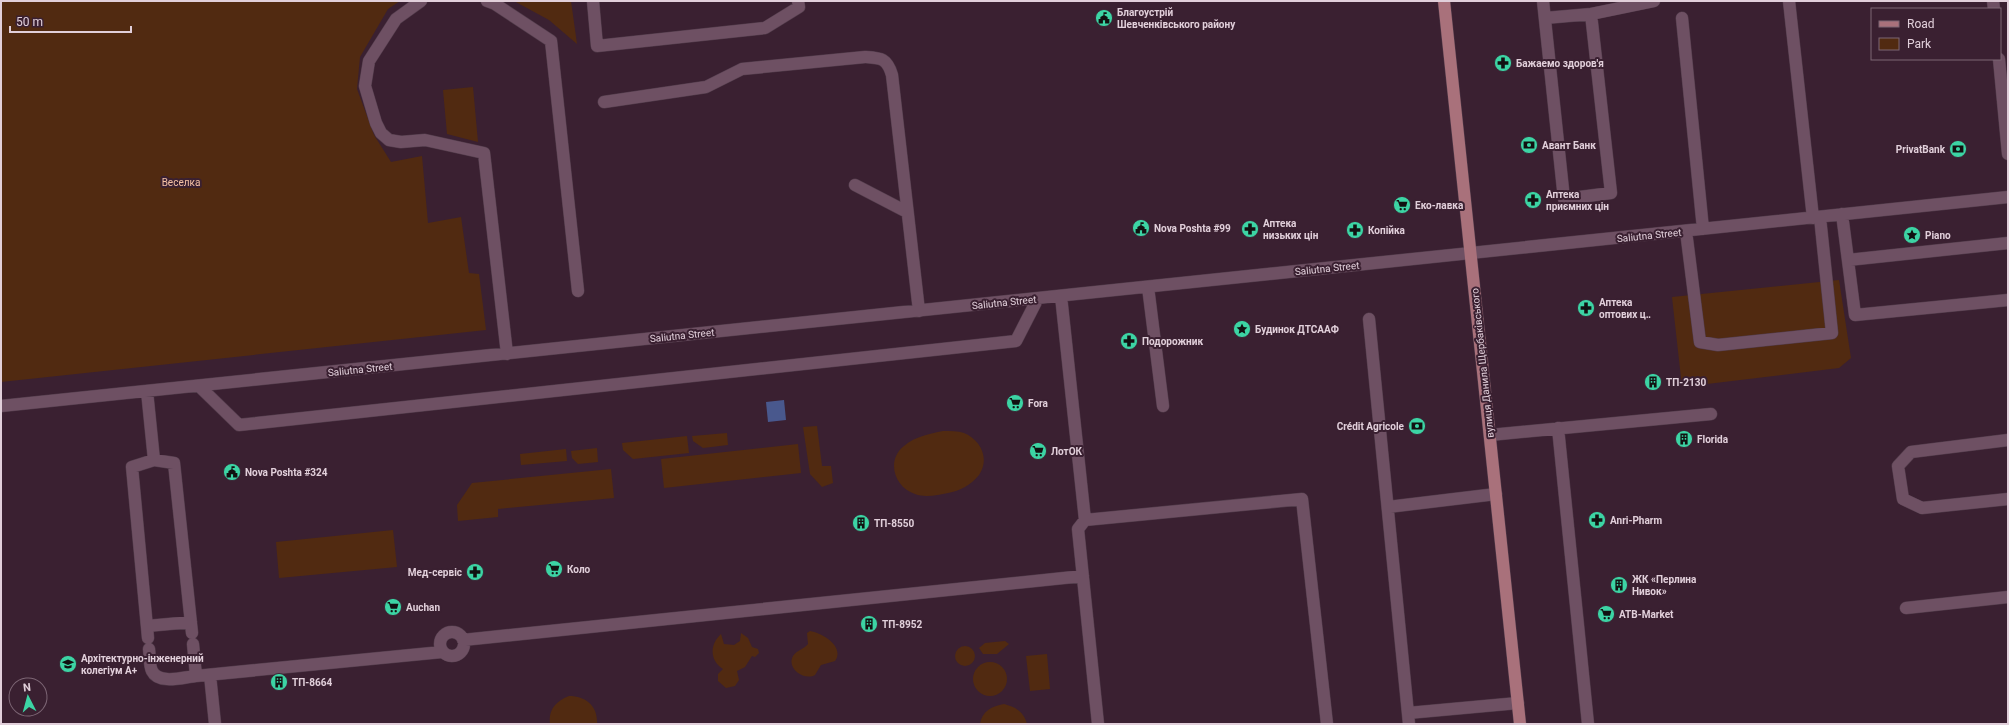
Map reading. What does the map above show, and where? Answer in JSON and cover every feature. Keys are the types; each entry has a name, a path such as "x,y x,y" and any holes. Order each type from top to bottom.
{"main road":[{"name":"вулиця Данила Щербаківського","path":"1444,1 1520,724"}],"street":[{"path":"421,1 396,19 369,61 365,86 376,124 381,133 388,140 401,142 425,140 484,153 507,354"},
{"path":"487,1 495,4 550,41 578,291"},
{"path":"593,1 597,46 765,28 799,7 798,1"},
{"path":"1543,1 1564,199 1611,193 1591,14"},
{"path":"1545,18 1591,14 1654,1"},
{"path":"1686,231 1700,342 1718,345 1832,333 1789,1"},
{"path":"1682,18 1703,229"},
{"path":"604,102 706,87 742,69 865,57 884,60 889,66 892,75 919,311"},
{"path":"1999,60 2008,154"},
{"path":"855,185 907,212"},
{"name":"Saliutna Street","path":"1,406 2008,197"},
{"path":"1842,214 1855,315 2008,300"},
{"path":"1848,260 2008,243"},
{"path":"1148,287 1163,406"},
{"path":"1061,296 1086,520"},
{"path":"199,386 239,425 1016,341 1038,298"},
{"path":"1369,319 1409,718 1518,703"},
{"path":"147,391 154,460"},
{"path":"1490,435 1711,414"},
{"path":"1558,428 1588,724"},
{"path":"2008,440 1911,452 1898,466 1903,499 1922,508 2008,499"},
{"path":"196,676 174,463 154,460 132,467 151,669 159,678 165,679 210,675 442,652 449,656 458,654 463,648 463,640 455,632 444,634 440,641 442,652"},
{"path":"1388,507 1496,494"},
{"path":"1098,724 1078,529 1086,520 1302,499 1327,724"},
{"path":"463,640 1083,576"},
{"path":"1906,608 2008,597"},
{"path":"148,638 192,633"},
{"path":"210,675 215,724"}],"green space":[{"name":"Веселка","path":"1,1 400,1 388,9 360,57 357,89 374,135 391,162 422,156 428,223 461,217 469,273 479,274 486,330 1,382"},
{"path":"514,1 571,1 577,44 549,20"},
{"path":"473,87 478,142 447,134 443,90"},
{"path":"1839,280 1851,358 1839,368 1682,387 1672,297"},
{"path":"817,426 822,466 831,466 833,483 822,487 810,474 803,427"},
{"path":"943,431 957,431 970,436 975,440 984,457 984,463 979,475 969,485 952,492 927,496 908,491 902,486 895,473 895,458 898,452 913,440"},
{"path":"727,433 728,445 703,448 693,441 692,436"},
{"path":"687,436 689,453 633,459 623,450 622,443"},
{"path":"798,444 801,473 664,488 661,459"},
{"path":"597,448 598,462 578,464 572,458 571,451"},
{"path":"566,449 567,461 521,465 520,454"},
{"path":"611,469 614,498 498,509 498,517 458,521 457,505 472,483"},
{"path":"393,530 397,567 279,578 276,542"},
{"path":"810,631 821,635 831,642 835,646 837,656 835,661 821,665 815,675 806,676 798,673 794,669 792,661 793,656 808,644 807,633"},
{"path":"741,633 748,638 752,647 758,649 759,653 755,657 752,656 745,667 737,671 739,680 735,686 726,688 718,681 718,674 723,669 718,665 713,657 713,647 717,638 721,634 724,644 734,645 740,641"},
{"path":"1005,641 1009,644 997,654 983,654 979,648 985,643"},
{"path":"961,646 969,646 975,652 975,660 969,666 961,666 955,660 955,652"},
{"path":"1047,654 1050,689 1030,691 1026,656"},
{"path":"987,662 993,662 997,663 1004,669 1007,679 1006,686 1000,693 993,696 987,696 983,695 976,689 973,682 973,676 974,672 980,665"},
{"path":"569,696 581,698 590,703 597,718 597,724 550,724 550,714 554,707 557,703"},
{"path":"1004,704 1022,713 1027,724 980,724 985,712 995,706"}],"water":[{"path":"784,400 786,420 768,422 766,402"}],"place":[{"name":"Благоустрій Шевченківського району","path":"1104,18"},
{"name":"Бажаемо здоров'я","path":"1503,63"},
{"name":"Авант Банк","path":"1529,145"},
{"name":"PrivatBank","path":"1958,149"},
{"name":"Аптека приємних цін","path":"1533,200"},
{"name":"Еко-лавка","path":"1402,205"},
{"name":"Nova Poshta #99","path":"1141,228"},
{"name":"Аптека низьких цін","path":"1250,229"},
{"name":"Копійка","path":"1355,230"},
{"name":"Piano","path":"1912,235"},
{"name":"Аптека оптових ц‥","path":"1586,308"},
{"name":"Будинок ДТСААФ","path":"1242,329"},
{"name":"Подорожник","path":"1129,341"},
{"name":"ТП-2130","path":"1653,382"},
{"name":"Fora","path":"1015,403"},
{"name":"Crédit Agricole","path":"1417,426"},
{"name":"Florida","path":"1684,439"},
{"name":"ЛотОК","path":"1038,451"},
{"name":"Nova Poshta #324","path":"232,472"},
{"name":"Anri-Pharm","path":"1597,520"},
{"name":"ТП-8550","path":"861,523"},
{"name":"Коло","path":"554,569"},
{"name":"Мед-сервіс","path":"475,572"},
{"name":"ЖК «Перлина Нивок»","path":"1619,585"},
{"name":"Auchan","path":"393,607"},
{"name":"ATB-Market","path":"1606,614"},
{"name":"ТП-8952","path":"869,624"},
{"name":"Архітектурно-інженерний колегіум А+","path":"68,664"},
{"name":"ТП-8664","path":"279,682"}]}
